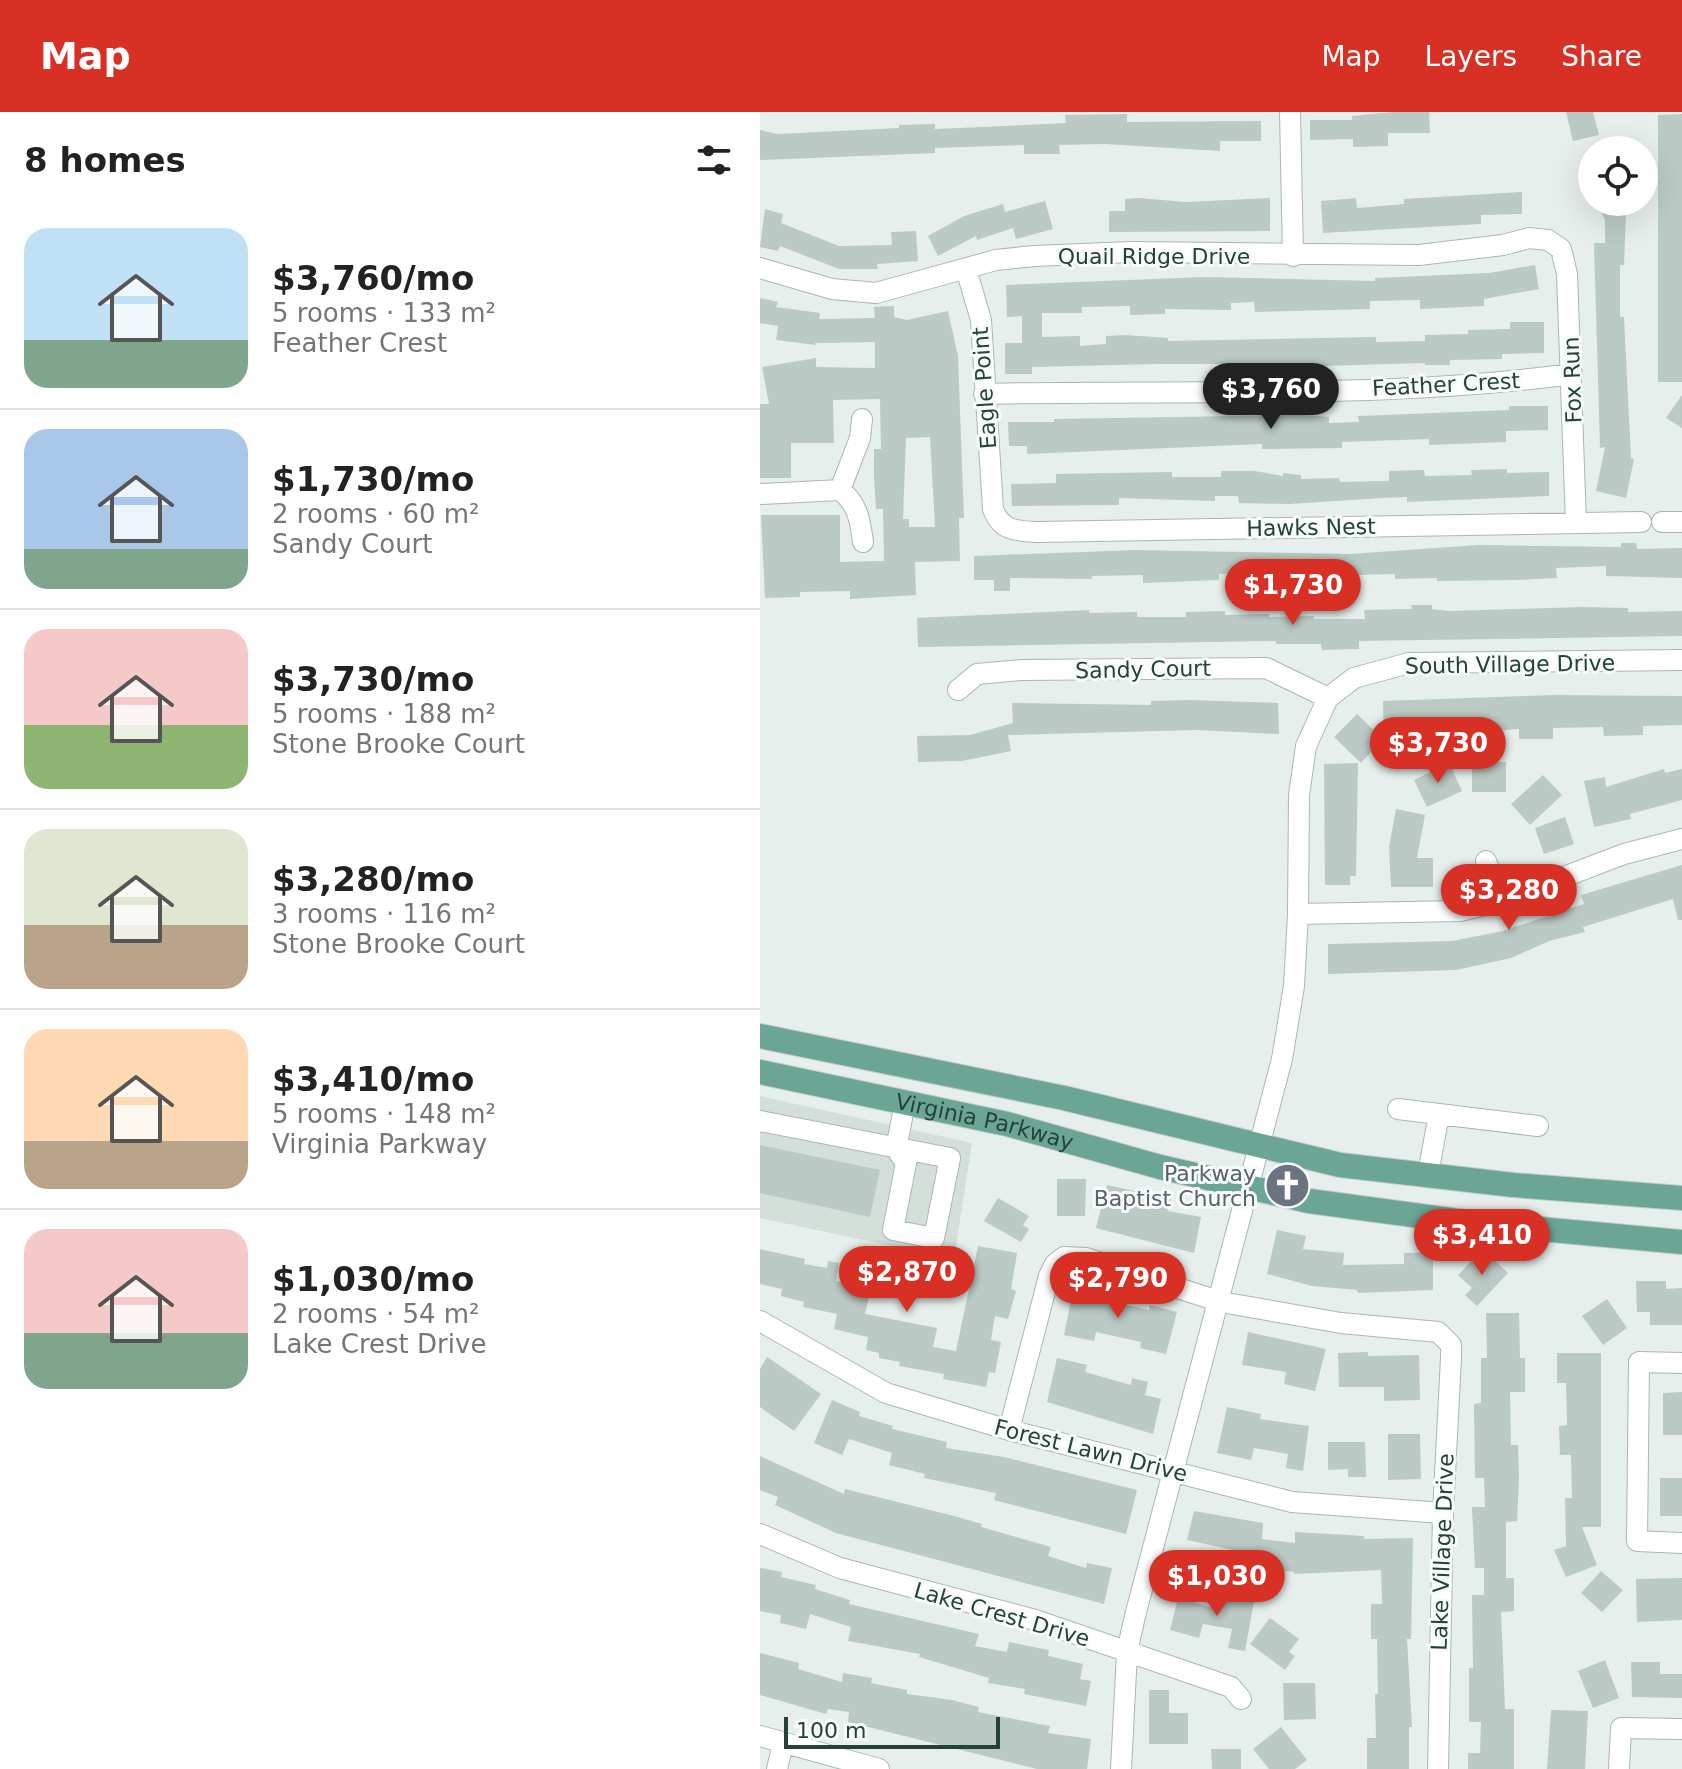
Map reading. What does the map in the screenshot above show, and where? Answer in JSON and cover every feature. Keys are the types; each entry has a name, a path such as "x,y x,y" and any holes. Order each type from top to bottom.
{"main road":[{"name":"Virginia Parkway","path":"760,1036 1109,1109 1340,1165 1513,1185 1682,1198"},
{"path":"905,1103 914,1066"},
{"name":"Virginia Parkway","path":"760,1072 1007,1124 1246,1188 1309,1201 1465,1222 1682,1242"}],"street":[{"path":"1290,112 1293,256"},
{"name":"Quail Ridge Drive","path":"760,268 832,289 876,293 966,269 1034,256 1131,252 1419,255 1553,236"},
{"name":"Fox Run","path":"1553,236 1566,259 1576,523"},
{"name":"Eagle Point","path":"966,269 981,320 993,509"},
{"name":"Feather Crest","path":"984,394 1406,388 1500,384 1572,374"},
{"path":"840,490 860,438 862,419"},
{"path":"760,494 840,490 851,499 860,516 863,542"},
{"name":"Hawks Nest","path":"993,509 997,520 1007,528 1038,532 1641,522"},
{"name":"South Village Drive","path":"1328,698 1354,678 1409,663 1682,660"},
{"name":"Sandy Court","path":"958,690 977,674 1021,670 1266,668 1328,698"},
{"path":"1121,1769 1127,1652 1221,1302 1246,1188 1290,1020 1298,914 1300,783 1306,746 1328,698"},
{"path":"1298,914 1436,912 1501,901 1624,854 1682,839"},
{"path":"1486,861 1501,901"},
{"path":"760,1121 896,1149 950,1158 934,1238 893,1230 906,1163 896,1149 905,1103"},
{"path":"1398,1109 1538,1126"},
{"path":"1428,1174 1439,1114"},
{"path":"1009,1430 1049,1276 1055,1264 1064,1257 1086,1258 1221,1302"},
{"name":"Lake Village Drive","path":"1221,1302 1341,1323 1422,1328 1446,1337 1451,1345 1443,1513 1438,1769"},
{"name":"Forest Lawn Drive","path":"760,1321 886,1393 1009,1430 1292,1502 1443,1513"},
{"path":"1682,1363 1639,1362 1637,1541 1682,1543"},
{"name":"Lake Crest Drive","path":"760,1534 840,1568 1035,1620 1231,1687 1241,1699"},
{"path":"1619,1769 1621,1728 1682,1729"},
{"path":"760,1736 879,1769"},
{"path":"777,1769 783,1744"}],"shaded area":[{"path":"760,1096 972,1143 954,1259 760,1218"}],"building":[{"path":"1429,112 1430,133 1388,133 1388,146 1353,147 1353,139 1310,140 1310,120 1352,120 1352,116"},
{"path":"1566,112 1593,112 1599,135 1578,136 1578,140 1573,141"},
{"path":"1127,114 1127,122 1261,121 1261,141 1220,141 1220,151 1105,144 1059,145 1060,154 1024,154 1024,145 935,148 935,153 760,160 760,130 777,134 899,128 899,125 935,124 935,129 982,127 1066,123 1065,115"},
{"path":"1682,114 1682,382 1658,382 1658,115"},
{"path":"1522,192 1522,214 1481,215 1481,224 1323,233 1321,201 1356,198 1357,208 1404,204 1404,199"},
{"path":"1270,198 1270,231 1109,232 1109,211 1125,211 1125,199 1186,202"},
{"path":"1045,201 1053,229 1016,239 1013,228 977,240 976,236 938,256 928,236 964,216 1003,204 1005,212"},
{"path":"765,209 783,214 781,223 839,246 892,245 891,232 916,231 918,261 877,264 878,269 839,269 780,246 778,251 760,247"},
{"path":"1603,216 1626,216 1624,265 1620,265 1620,317 1624,317 1631,458 1634,459 1626,498 1596,491 1605,447 1600,448 1594,243 1605,243"},
{"path":"1535,265 1539,289 1484,299 1484,306 1420,309 1420,300 1370,301 1370,309 1255,312 1254,302 1231,303 1231,310 1165,309 1165,314 1130,315 1130,306 1082,307 1082,313 1042,313 1042,337 1080,336 1080,346 1106,344 1106,336 1125,335 1168,338 1168,341 1376,337 1376,342 1425,341 1425,335 1510,329 1510,322 1544,322 1544,353 1502,354 1502,359 1450,360 1450,365 1256,368 1230,367 1230,364 1157,364 1032,367 1032,374 1005,374 1005,343 1022,343 1022,316 1007,317 1006,285 1204,277 1375,281 1375,278 1490,273"},
{"path":"760,298 778,302 776,307 820,313 819,319 875,318 874,307 894,306 894,317 907,320 948,311 958,356 964,518 959,518 960,561 915,562 916,595 850,599 850,591 800,592 800,597 765,598 761,515 840,515 840,562 884,561 883,509 876,509 874,477 874,449 881,449 880,399 833,400 834,443 791,443 791,478 760,478 760,404 769,404 762,367 816,358 816,367 875,368 875,342 816,345 776,340 778,326 760,323","holes":["930,437 935,527 909,527 909,519 903,519 906,438"]},
{"path":"1682,395 1682,428 1666,418"},
{"path":"1509,406 1548,406 1548,430 1506,431 1506,442 1429,445 1429,439 1342,442 1342,448 1262,449 1262,444 1027,454 1027,446 1009,446 1008,422 1299,415 1329,417 1329,423 1359,422 1358,416 1509,410"},
{"path":"1507,469 1507,473 1549,472 1549,496 1407,502 1407,497 1289,504 1239,503 1238,496 1215,496 1215,501 1119,498 1119,505 1012,506 1011,484 1056,483 1056,474 1172,472 1172,477 1221,477 1221,471 1255,471 1283,476 1283,473 1301,475 1301,479 1339,478 1340,482 1389,481 1389,471 1424,470 1425,476 1472,475 1471,470"},
{"path":"1621,543 1636,543 1637,549 1682,548 1682,578 1606,576 1606,566 1556,568 1557,578 1517,580 1395,579 1395,574 1304,576 1304,584 1270,585 1270,573 1219,574 1219,580 1143,583 1143,575 1092,576 1092,579 1010,578 1010,591 994,591 994,580 974,580 974,556 1135,550 1350,554 1479,545 1621,547"},
{"path":"1411,605 1432,605 1432,609 1449,611 1583,607 1628,608 1628,612 1682,611 1682,636 1359,641 1359,649 1322,650 1321,644 1276,644 1276,641 918,647 917,618 1089,610 1089,613 1137,612 1137,617 1186,617 1186,612 1225,611 1225,615 1365,619 1364,610 1412,609"},
{"path":"1552,695 1682,696 1682,725 1643,726 1643,735 1604,736 1603,727 1553,728 1553,739 1519,739 1519,729 1430,736 1430,730 1391,731 1384,739 1383,701"},
{"path":"1151,701 1278,703 1279,734 1198,730 1008,735 1011,751 962,761 918,762 917,736 970,735 1013,723 1012,703 1151,705"},
{"path":"1357,714 1383,739 1361,763 1334,737"},
{"path":"1506,762 1506,792 1472,792 1472,763"},
{"path":"1358,763 1356,876 1350,876 1350,885 1325,885 1324,764"},
{"path":"1449,763 1462,791 1427,807 1414,780"},
{"path":"1664,769 1665,773 1682,769 1682,800 1630,814 1631,819 1594,827 1584,781 1605,777 1606,787"},
{"path":"1543,775 1562,795 1530,825 1511,804"},
{"path":"1396,809 1425,815 1417,858 1433,858 1433,887 1391,887 1389,847"},
{"path":"1565,817 1574,844 1544,854 1535,828"},
{"path":"1682,865 1682,920 1678,920 1673,899 1583,927 1585,932 1549,941 1511,958 1456,970 1328,974 1328,944 1452,941 1503,931 1584,904 1581,895"},
{"path":"760,1145 880,1170 870,1217 760,1193"},
{"path":"1057,1179 1086,1179 1085,1216 1057,1216"},
{"path":"1107,1185 1171,1199 1168,1211 1201,1217 1194,1253 1096,1228"},
{"path":"998,1198 1029,1216 1023,1225 1029,1229 1021,1242 984,1221"},
{"path":"1277,1230 1306,1236 1303,1249 1344,1253 1343,1265 1404,1264 1404,1253 1433,1252 1433,1290 1358,1293 1357,1290 1312,1286 1267,1274"},
{"path":"978,1246 1017,1253 1011,1289 1016,1291 1008,1319 995,1316 991,1340 1001,1342 995,1373 989,1372 986,1387 943,1379 944,1374 899,1366 900,1362 879,1358 879,1353 866,1350 868,1337 834,1329 837,1314 803,1307 804,1302 781,1296 782,1289 760,1284 760,1249 805,1259 804,1264 827,1268 828,1261 839,1263 836,1281 871,1288 865,1314 937,1328 933,1347 956,1351"},
{"path":"1483,1249 1508,1273 1477,1306 1465,1295 1472,1288 1458,1275"},
{"path":"1636,1281 1666,1281 1666,1289 1682,1288 1682,1325 1650,1325 1650,1312 1637,1312"},
{"path":"1074,1285 1128,1297 1126,1305 1149,1310 1150,1305 1177,1312 1166,1354 1140,1348 1141,1342 1096,1332 1094,1341 1064,1335"},
{"path":"1607,1299 1627,1328 1603,1345 1582,1316"},
{"path":"1486,1313 1519,1313 1520,1358 1525,1358 1525,1392 1510,1392 1511,1445 1518,1445 1519,1478 1517,1521 1506,1522 1506,1578 1514,1578 1514,1611 1501,1612 1505,1709 1514,1709 1514,1769 1468,1769 1468,1753 1480,1753 1481,1722 1469,1722 1469,1668 1473,1668 1472,1595 1484,1595 1484,1568 1475,1568 1472,1507 1485,1507 1484,1478 1475,1478 1474,1404 1481,1403 1481,1358 1487,1358"},
{"path":"1248,1332 1326,1349 1315,1391 1284,1384 1286,1372 1242,1365"},
{"path":"1368,1352 1368,1356 1419,1355 1420,1400 1384,1401 1384,1387 1339,1387 1338,1353"},
{"path":"1557,1353 1601,1353 1601,1527 1582,1527 1597,1565 1566,1577 1554,1550 1566,1546 1565,1498 1572,1498 1571,1455 1560,1455 1559,1426 1567,1425 1566,1383 1557,1383"},
{"path":"767,1357 821,1394 794,1431 760,1407 760,1369"},
{"path":"1057,1358 1087,1365 1085,1372 1131,1385 1132,1378 1148,1382 1145,1395 1161,1399 1153,1434 1047,1402"},
{"path":"1682,1392 1682,1435 1663,1435 1663,1393"},
{"path":"832,1400 860,1412 859,1416 893,1426 892,1429 947,1442 946,1448 1004,1457 1137,1490 1126,1534 994,1500 996,1493 924,1478 925,1474 889,1465 892,1453 849,1439 842,1455 814,1443"},
{"path":"1227,1407 1261,1414 1260,1419 1309,1426 1303,1471 1286,1468 1288,1454 1254,1448 1251,1460 1217,1453"},
{"path":"1388,1434 1420,1434 1421,1479 1388,1480"},
{"path":"1328,1442 1365,1442 1366,1477 1348,1477 1348,1469 1328,1470"},
{"path":"760,1456 844,1494 845,1489 954,1516 1051,1547 1048,1556 1086,1568 1087,1563 1112,1568 1104,1604 836,1533 775,1505 778,1497 760,1490"},
{"path":"1660,1478 1682,1478 1682,1516 1660,1516"},
{"path":"1194,1511 1263,1523 1262,1539 1295,1543 1295,1532 1364,1536 1364,1539 1413,1538 1411,1639 1407,1639 1412,1727 1409,1727 1409,1769 1367,1769 1367,1738 1376,1738 1375,1694 1378,1694 1377,1639 1371,1639 1371,1604 1382,1604 1381,1570 1294,1574 1240,1566 1242,1552 1187,1540"},
{"path":"760,1568 782,1572 781,1577 816,1585 815,1589 850,1600 849,1604 979,1634 975,1646 1007,1652 1009,1642 1049,1650 1048,1656 1083,1664 1080,1679 1091,1681 1086,1706 1024,1694 1025,1689 988,1683 989,1678 919,1657 920,1654 848,1641 851,1627 810,1614 806,1629 780,1623 781,1615 760,1611"},
{"path":"1601,1571 1623,1590 1602,1612 1581,1593"},
{"path":"1682,1578 1682,1620 1637,1622 1636,1579"},
{"path":"1225,1590 1255,1596 1245,1651 1228,1648 1232,1629 1203,1624 1199,1638 1170,1630 1178,1598 1221,1610"},
{"path":"1270,1618 1299,1639 1289,1652 1295,1656 1285,1670 1250,1644"},
{"path":"760,1653 799,1663 798,1669 842,1682 843,1673 872,1678 871,1683 907,1690 907,1694 952,1700 979,1707 978,1712 1050,1726 1048,1733 1091,1739 1087,1769 1037,1769 848,1722 849,1712 828,1709 826,1714 760,1695"},
{"path":"1605,1660 1619,1698 1593,1708 1578,1671"},
{"path":"1631,1662 1660,1662 1660,1674 1682,1674 1682,1698 1632,1697"},
{"path":"1283,1683 1315,1683 1316,1719 1284,1720"},
{"path":"1149,1690 1169,1690 1169,1713 1188,1713 1188,1744 1149,1744"},
{"path":"1551,1710 1588,1711 1585,1769 1547,1769"},
{"path":"1281,1727 1307,1760 1295,1769 1269,1769 1253,1749"},
{"path":"1211,1749 1241,1749 1241,1769 1212,1769"}],"place":[{"name":"Parkway Baptist Church","path":"1287,1186"}]}
